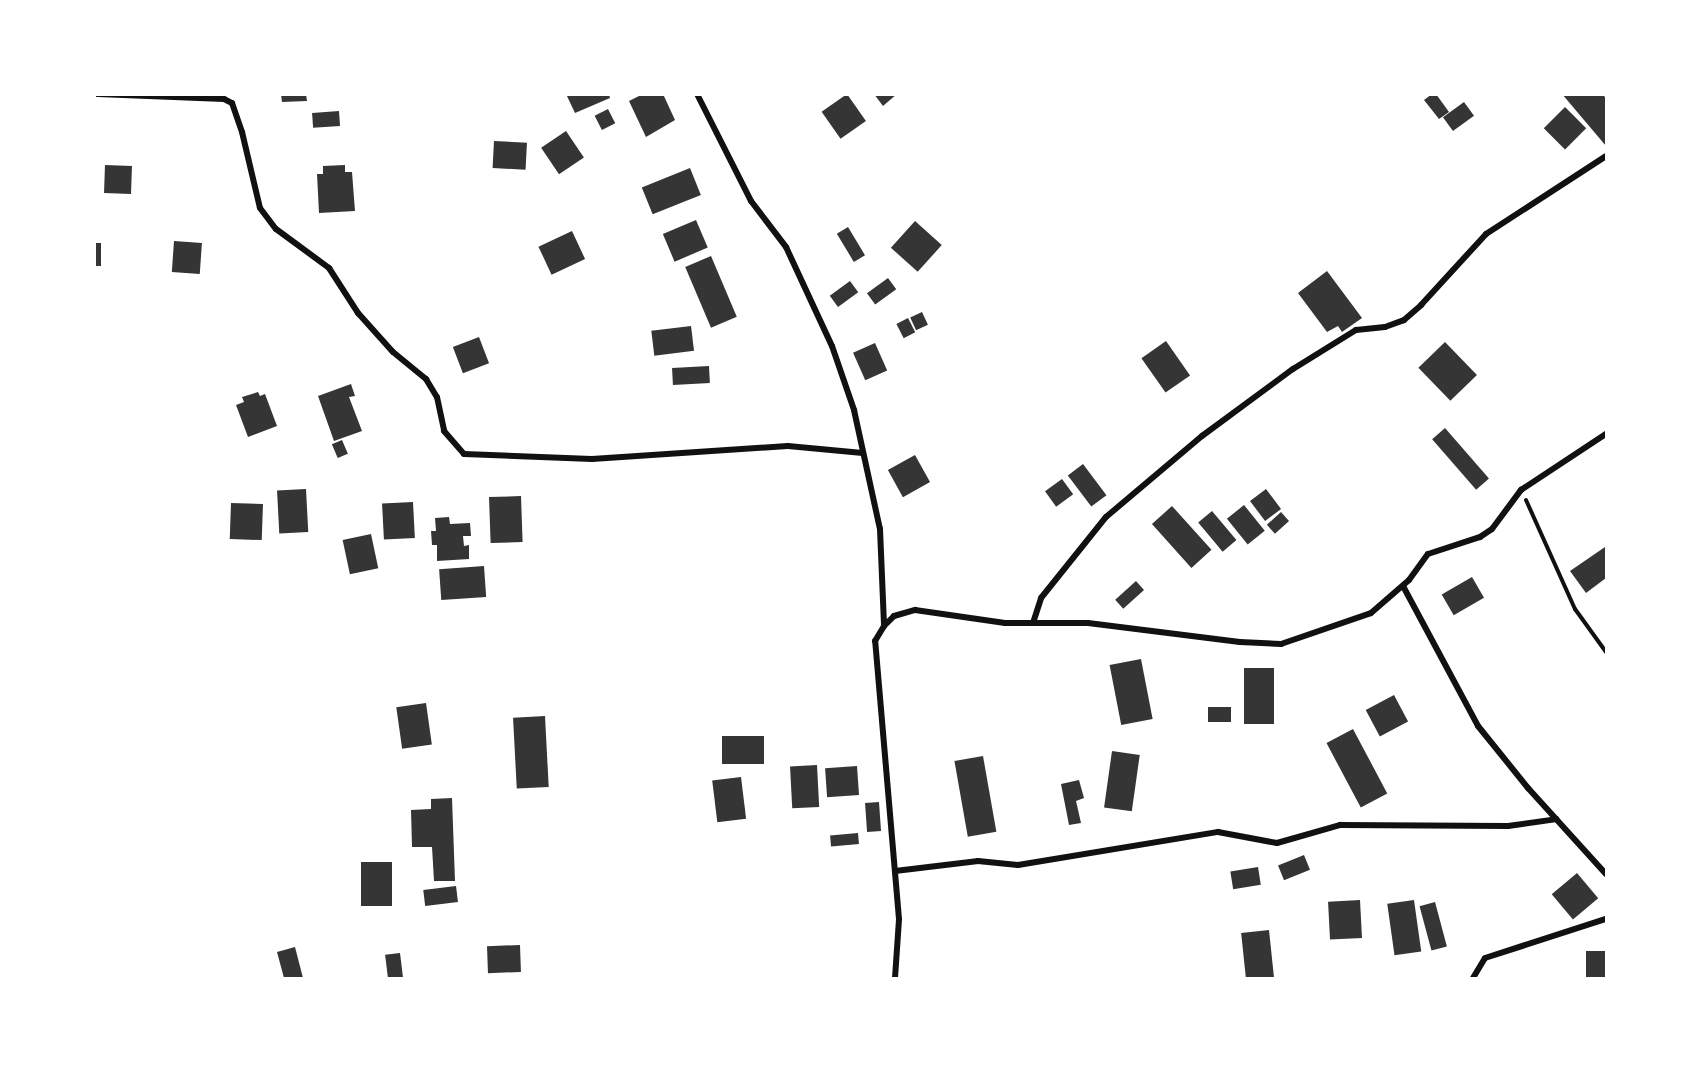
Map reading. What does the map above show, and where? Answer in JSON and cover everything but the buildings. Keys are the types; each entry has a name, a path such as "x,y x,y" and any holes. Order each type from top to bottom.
{"street":[{"path":"98,94 224,99 232,103 242,132 260,208 276,228 328,268 358,313 393,352 426,379 437,398 444,430 464,454 592,459 788,446 863,453"},
{"path":"697,94 751,201 786,248 832,346 854,410 880,529 884,626"},
{"path":"1033,623 1041,598 1106,517 1203,436 1293,369 1356,330 1385,327 1404,320 1421,305 1486,234 1605,160"},
{"path":"896,978 899,919 875,641 884,626 894,616 915,610 995,621 1088,623 1240,642 1281,644 1371,613 1403,586 1428,554 1480,537 1492,529 1522,490 1606,434"},
{"path":"1403,586 1478,726 1606,874"},
{"path":"895,871 978,861 1018,865 1218,832 1276,843 1340,825 1508,826 1557,819"},
{"path":"1473,978 1485,958 1606,919"}],"path":[{"path":"1522,490 1575,609 1606,652"}]}
